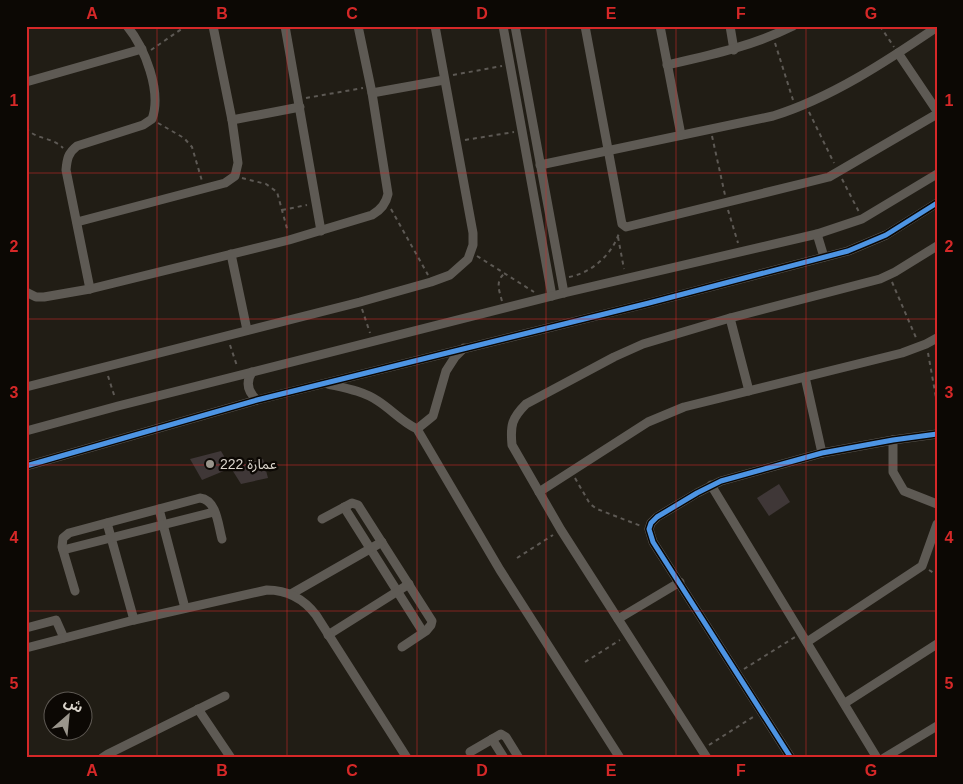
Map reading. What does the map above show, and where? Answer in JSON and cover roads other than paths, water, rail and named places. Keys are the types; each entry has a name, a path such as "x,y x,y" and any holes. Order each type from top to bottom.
{"street":[{"path":"90,289 66,170 68,155 77,146 143,125 152,119 155,103 144,52 127,26"},
{"path":"77,222 225,183 235,176 238,163 232,120 213,26"},
{"path":"285,26 321,231"},
{"path":"26,292 44,298 90,289 289,240 372,216 383,207 388,194 371,90 358,26"},
{"path":"26,387 360,302 432,282 450,275 459,268 468,259 471,252 472,222 443,79 435,26"},
{"path":"502,26 548,297"},
{"path":"515,26 564,293"},
{"path":"585,26 622,224 626,227 818,180 838,172 937,112 898,53"},
{"path":"660,26 681,135"},
{"path":"730,26 734,50"},
{"path":"668,65 734,50 793,26"},
{"path":"540,165 772,116 805,105 898,53 937,27"},
{"path":"26,82 144,52"},
{"path":"371,90 443,79"},
{"path":"514,91 526,89"},
{"path":"232,120 299,103"},
{"path":"26,431 564,293 817,234 862,219 937,174"},
{"path":"26,466 257,400 786,269 848,251 886,235 937,203"},
{"path":"817,234 824,257"},
{"path":"705,754 561,530 512,445 510,430 515,415 526,404 630,350 730,318 889,275 937,246"},
{"path":"231,254 247,330"},
{"path":"730,318 749,391"},
{"path":"539,492 648,422 665,414 684,407 878,360 923,345 937,338"},
{"path":"923,345 937,348"},
{"path":"417,429 433,416 446,371 455,357 465,347"},
{"path":"252,372 249,377 248,389 257,400"},
{"path":"805,377 822,453"},
{"path":"325,384 352,389 377,400 407,424 417,429 500,570 620,758"},
{"path":"791,758 654,542 648,529 657,517 712,485 745,474 822,453 937,434"},
{"path":"893,440 893,472 904,491 937,504"},
{"path":"712,485 877,758"},
{"path":"75,591 62,542 69,532 200,498 206,499 211,503 222,539"},
{"path":"322,519 352,503 356,503 409,584 432,621 431,625 423,632 402,647"},
{"path":"344,507 423,632"},
{"path":"159,509 185,608"},
{"path":"63,550 214,512"},
{"path":"107,523 134,620"},
{"path":"807,642 922,566 937,524"},
{"path":"291,594 382,542"},
{"path":"618,619 680,582"},
{"path":"328,634 409,584"},
{"path":"26,648 134,620 267,590 291,594 311,608 407,758"},
{"path":"26,628 56,620 64,638"},
{"path":"844,703 937,644"},
{"path":"102,758 225,696"},
{"path":"198,709 231,758"},
{"path":"884,758 937,726"},
{"path":"470,752 498,735 504,735 519,758"},
{"path":"492,739 504,758"}],"place":[{"name":"عمارة 222","path":"210,464"}]}
